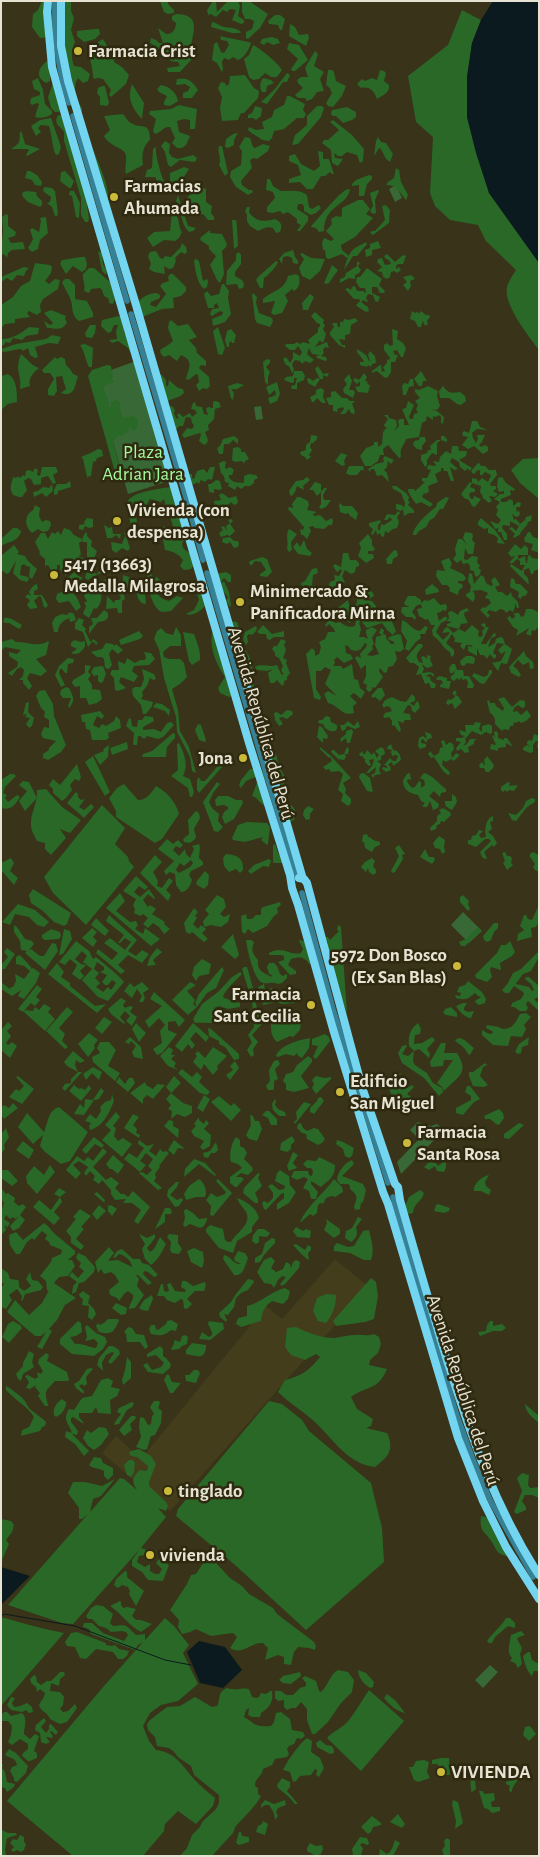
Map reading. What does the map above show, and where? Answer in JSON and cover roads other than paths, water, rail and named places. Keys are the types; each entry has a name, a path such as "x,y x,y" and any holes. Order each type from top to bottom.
{"highway":[{"name":"Avenida República del Perú","path":"48,1 47,12 52,67 71,110 299,885 362,1088 458,1438 483,1502 506,1547 539,1599"},
{"name":"Avenida República del Perú","path":"61,1 62,54 68,81 71,110 299,885 333,1029 427,1295 469,1431 507,1522 537,1576"},
{"path":"533,1587 530,1581 537,1576"}],"street":[{"path":"55,1 54,28 58,62 71,110"}],"waterway":[{"path":"1,1616 4,1614 75,1626 165,1660 191,1665"}],"place":[{"name":"Farmacia Crist","path":"78,51"},
{"name":"Farmacias Ahumada","path":"114,197"},
{"name":"Vivienda (con despensa)","path":"117,521"},
{"name":"5417 (13663) Medalla Milagrosa","path":"54,575"},
{"name":"Minimercado & Panificadora Mirna","path":"240,602"},
{"name":"Jona","path":"243,758"},
{"name":"5972 Don Bosco (Ex San Blas)","path":"457,966"},
{"name":"Farmacia Sant Cecilia","path":"311,1005"},
{"name":"Edificio San Miguel","path":"340,1092"},
{"name":"Farmacia Santa Rosa","path":"407,1143"},
{"name":"tinglado","path":"168,1491"},
{"name":"vivienda","path":"150,1555"},
{"name":"VIVIENDA","path":"441,1772"}],"park label":[{"name":"Plaza Adrian Jara","path":"143,463"}]}
